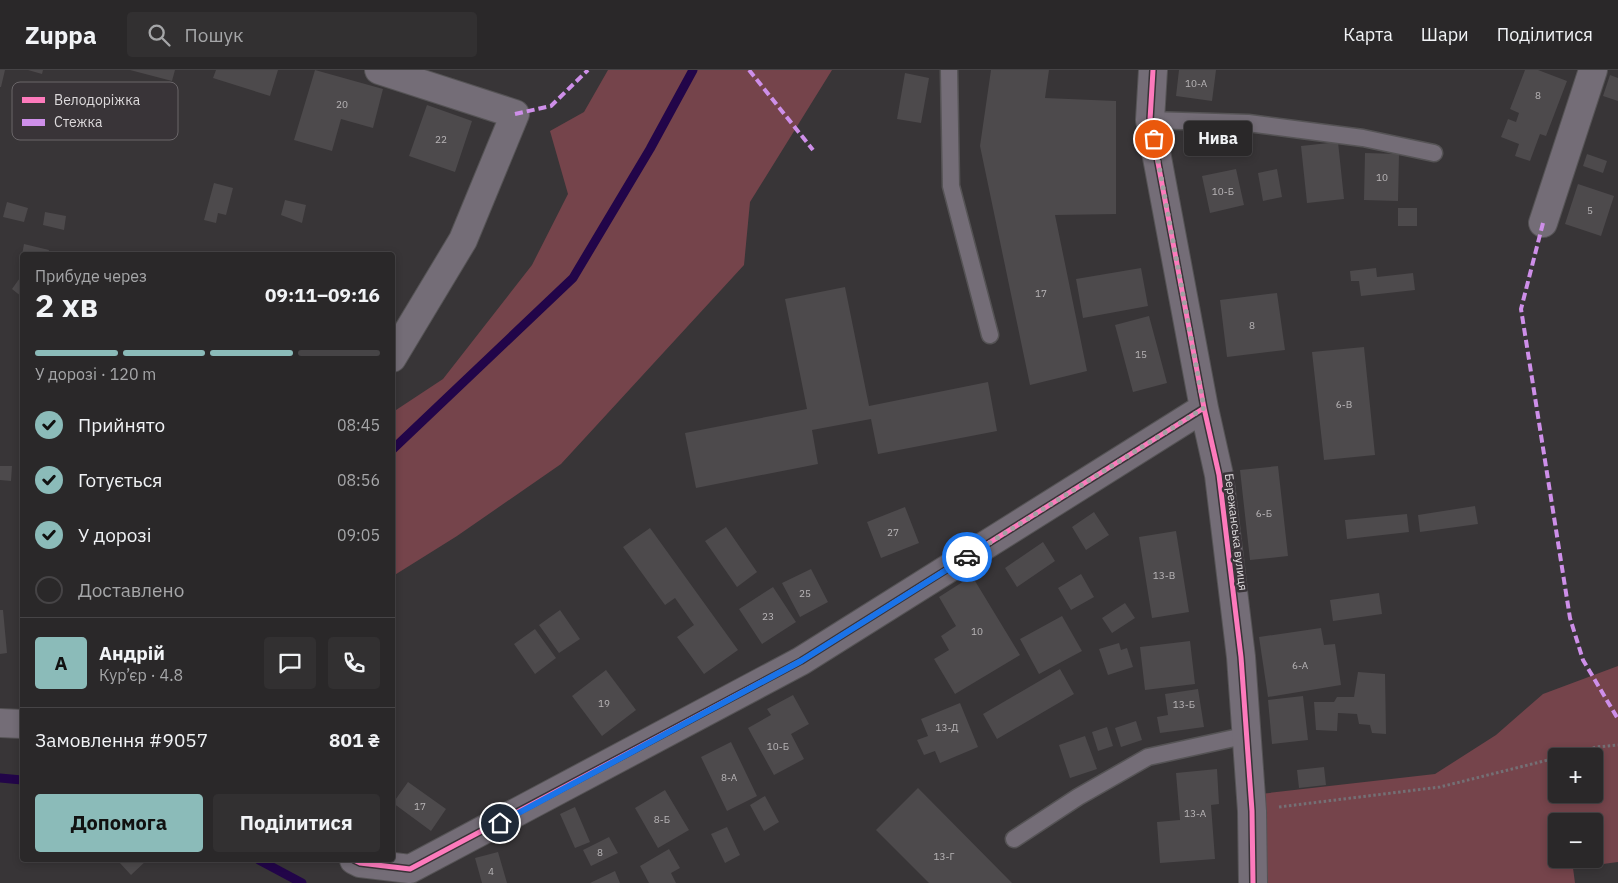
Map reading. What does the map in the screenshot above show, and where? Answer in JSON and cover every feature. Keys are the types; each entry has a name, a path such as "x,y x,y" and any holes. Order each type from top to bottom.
{"street":[{"path":"379,70 515,114 463,240 395,353"},
{"name":"Бережанська вулиця","path":"1153,70 1150,120 1204,408 1219,475 1241,657 1248,734 1253,883"},
{"path":"1543,223 1593,70"},
{"path":"358,862 410,869 500,823 801,661 1204,408"},
{"path":"0,723 20,724"}],"lane":[{"path":"949,70 951,186 990,335"},
{"path":"1150,120 1248,123 1362,138 1434,153"},
{"path":"1014,839 1078,797 1148,757 1248,734"}],"path":[{"path":"1596,748 1618,745"},
{"path":"1252,810 1440,787 1548,760"}],"shaded area":[{"path":"608,70 832,70 750,202 744,265 561,464 457,536 395,575 395,411 443,379 532,265 568,194 550,131 584,112"},
{"path":"1618,666 1618,862 1603,864 1603,813 1548,813 1548,868 1573,868 1575,883 1268,883 1260,794 1435,774 1496,735 1543,694"}],"building":[{"path":"0,70 5,70 1,87 0,87"},
{"path":"28,70 43,70 42,74"},
{"path":"130,70 175,70 172,81"},
{"path":"216,70 278,70 270,96 213,78"},
{"path":"315,70 383,89 373,128 341,119 332,151 294,140"},
{"path":"991,70 1049,70 1045,98 1116,101 1116,214 1055,215 1087,371 1030,385 980,146"},
{"path":"1179,70 1216,70 1212,101 1176,96"},
{"path":"1525,70 1538,70 1567,81 1546,136 1540,134 1530,161 1515,156 1519,144 1501,137 1508,119 1516,122 1519,113 1510,109"},
{"path":"905,73 929,78 921,123 897,119"},
{"path":"1610,75 1618,78 1618,101 1603,96"},
{"path":"427,105 472,121 455,172 409,156"},
{"path":"1338,142 1344,199 1307,203 1301,146"},
{"path":"1365,153 1399,154 1398,201 1364,200"},
{"path":"1587,154 1607,161 1603,173 1583,166"},
{"path":"1236,169 1244,205 1210,213 1202,176"},
{"path":"1277,169 1282,197 1263,201 1258,173"},
{"path":"214,183 233,188 226,215 218,213 216,223 204,220"},
{"path":"1578,184 1614,196 1601,236 1565,224"},
{"path":"285,200 306,205 302,223 281,215"},
{"path":"7,202 28,208 24,222 3,217"},
{"path":"1398,208 1417,208 1417,226 1398,226"},
{"path":"45,212 66,216 64,230 43,225"},
{"path":"24,244 49,250 49,252 23,252"},
{"path":"1141,268 1148,306 1083,318 1076,279"},
{"path":"1376,268 1377,277 1413,273 1415,290 1361,296 1359,281 1351,281 1350,271"},
{"path":"20,278 20,295 12,289"},
{"path":"845,287 869,406 988,382 997,431 878,454 871,419 812,430 818,464 696,488 685,433 807,409 785,299"},
{"path":"1277,293 1285,350 1227,357 1220,300"},
{"path":"1149,316 1167,383 1133,392 1115,325"},
{"path":"1364,347 1375,455 1324,460 1312,352"},
{"path":"0,466 12,466 11,481 0,480"},
{"path":"1278,466 1288,556 1250,560 1240,470"},
{"path":"1475,506 1478,524 1420,532 1418,515"},
{"path":"905,507 919,543 881,558 867,522"},
{"path":"1094,512 1109,535 1086,550 1072,527"},
{"path":"1407,514 1409,532 1347,539 1345,520"},
{"path":"726,527 757,572 737,587 705,541"},
{"path":"650,528 738,650 704,674 677,637 694,625 675,598 665,605 623,547"},
{"path":"1176,531 1189,612 1152,618 1139,537"},
{"path":"1043,542 1055,561 1017,587 1005,568"},
{"path":"811,569 828,602 800,617 782,583"},
{"path":"1081,574 1094,597 1071,610 1058,588"},
{"path":"972,576 1020,655 955,694 934,659 949,650 941,636 956,626 939,597"},
{"path":"773,587 796,622 762,644 739,609"},
{"path":"1379,593 1382,614 1333,621 1330,600"},
{"path":"1125,603 1135,618 1112,633 1102,618"},
{"path":"0,610 3,610 7,653 0,654"},
{"path":"560,610 580,639 559,653 539,625"},
{"path":"1062,616 1082,651 1039,674 1020,639"},
{"path":"1321,628 1324,645 1335,644 1341,685 1268,697 1259,637"},
{"path":"535,629 556,658 535,674 514,644"},
{"path":"1190,641 1195,684 1145,690 1140,647"},
{"path":"1119,643 1121,650 1127,648 1133,667 1108,675 1099,649"},
{"path":"1060,669 1074,694 997,739 983,714"},
{"path":"606,670 636,710 602,736 572,696"},
{"path":"1358,672 1385,674 1386,734 1372,733 1370,725 1359,724 1357,714 1338,713 1337,731 1316,730 1314,702 1334,702 1337,697 1354,697"},
{"path":"1198,689 1204,727 1160,733 1157,717 1168,715 1165,694"},
{"path":"793,695 809,724 791,734 804,759 774,775 748,728 771,715 767,709"},
{"path":"1303,696 1308,740 1272,744 1268,700"},
{"path":"960,703 978,747 940,763 935,751 924,755 917,740 928,736 921,719"},
{"path":"1136,721 1142,740 1121,747 1115,728"},
{"path":"1107,727 1113,746 1098,751 1092,732"},
{"path":"1085,736 1097,769 1070,778 1059,745"},
{"path":"731,742 757,796 727,811 701,757"},
{"path":"1324,767 1326,785 1299,788 1297,770"},
{"path":"1217,769 1219,804 1211,805 1215,859 1160,863 1157,822 1180,820 1176,773"},
{"path":"408,782 446,809 431,831 395,804 395,800"},
{"path":"918,788 1012,883 929,883 876,830"},
{"path":"665,790 689,830 658,848 635,808"},
{"path":"765,796 779,822 764,831 750,805"},
{"path":"575,807 590,842 575,848 560,814"},
{"path":"727,827 740,855 725,863 711,834"},
{"path":"609,837 618,853 591,866 583,850"},
{"path":"669,849 680,868 671,873 676,883 649,883 640,866"},
{"path":"498,852 507,883 482,883 475,858"},
{"path":"119,862 145,862 131,875"},
{"path":"615,871 620,883 590,883"}],"waterway":[{"path":"395,447 573,278 650,149 693,70"},
{"path":"0,778 20,780"},
{"path":"263,862 302,883"}],"marked path":[{"path":"515,114 551,106 588,70"},
{"path":"749,70 813,150"},
{"path":"1543,223 1521,309 1570,618 1583,660 1618,719"}],"cycle path":[{"path":"1153,70 1150,120 1204,408 1219,475 1241,657 1252,811 1253,883"},
{"path":"358,862 410,869 801,661 1204,408"}],"way so far":[{"path":"967,557 1204,408 1154,139"}],"place":[{"name":"Нива","path":"1154,139"}],"route":[{"path":"500,823 801,661 967,557"}]}
